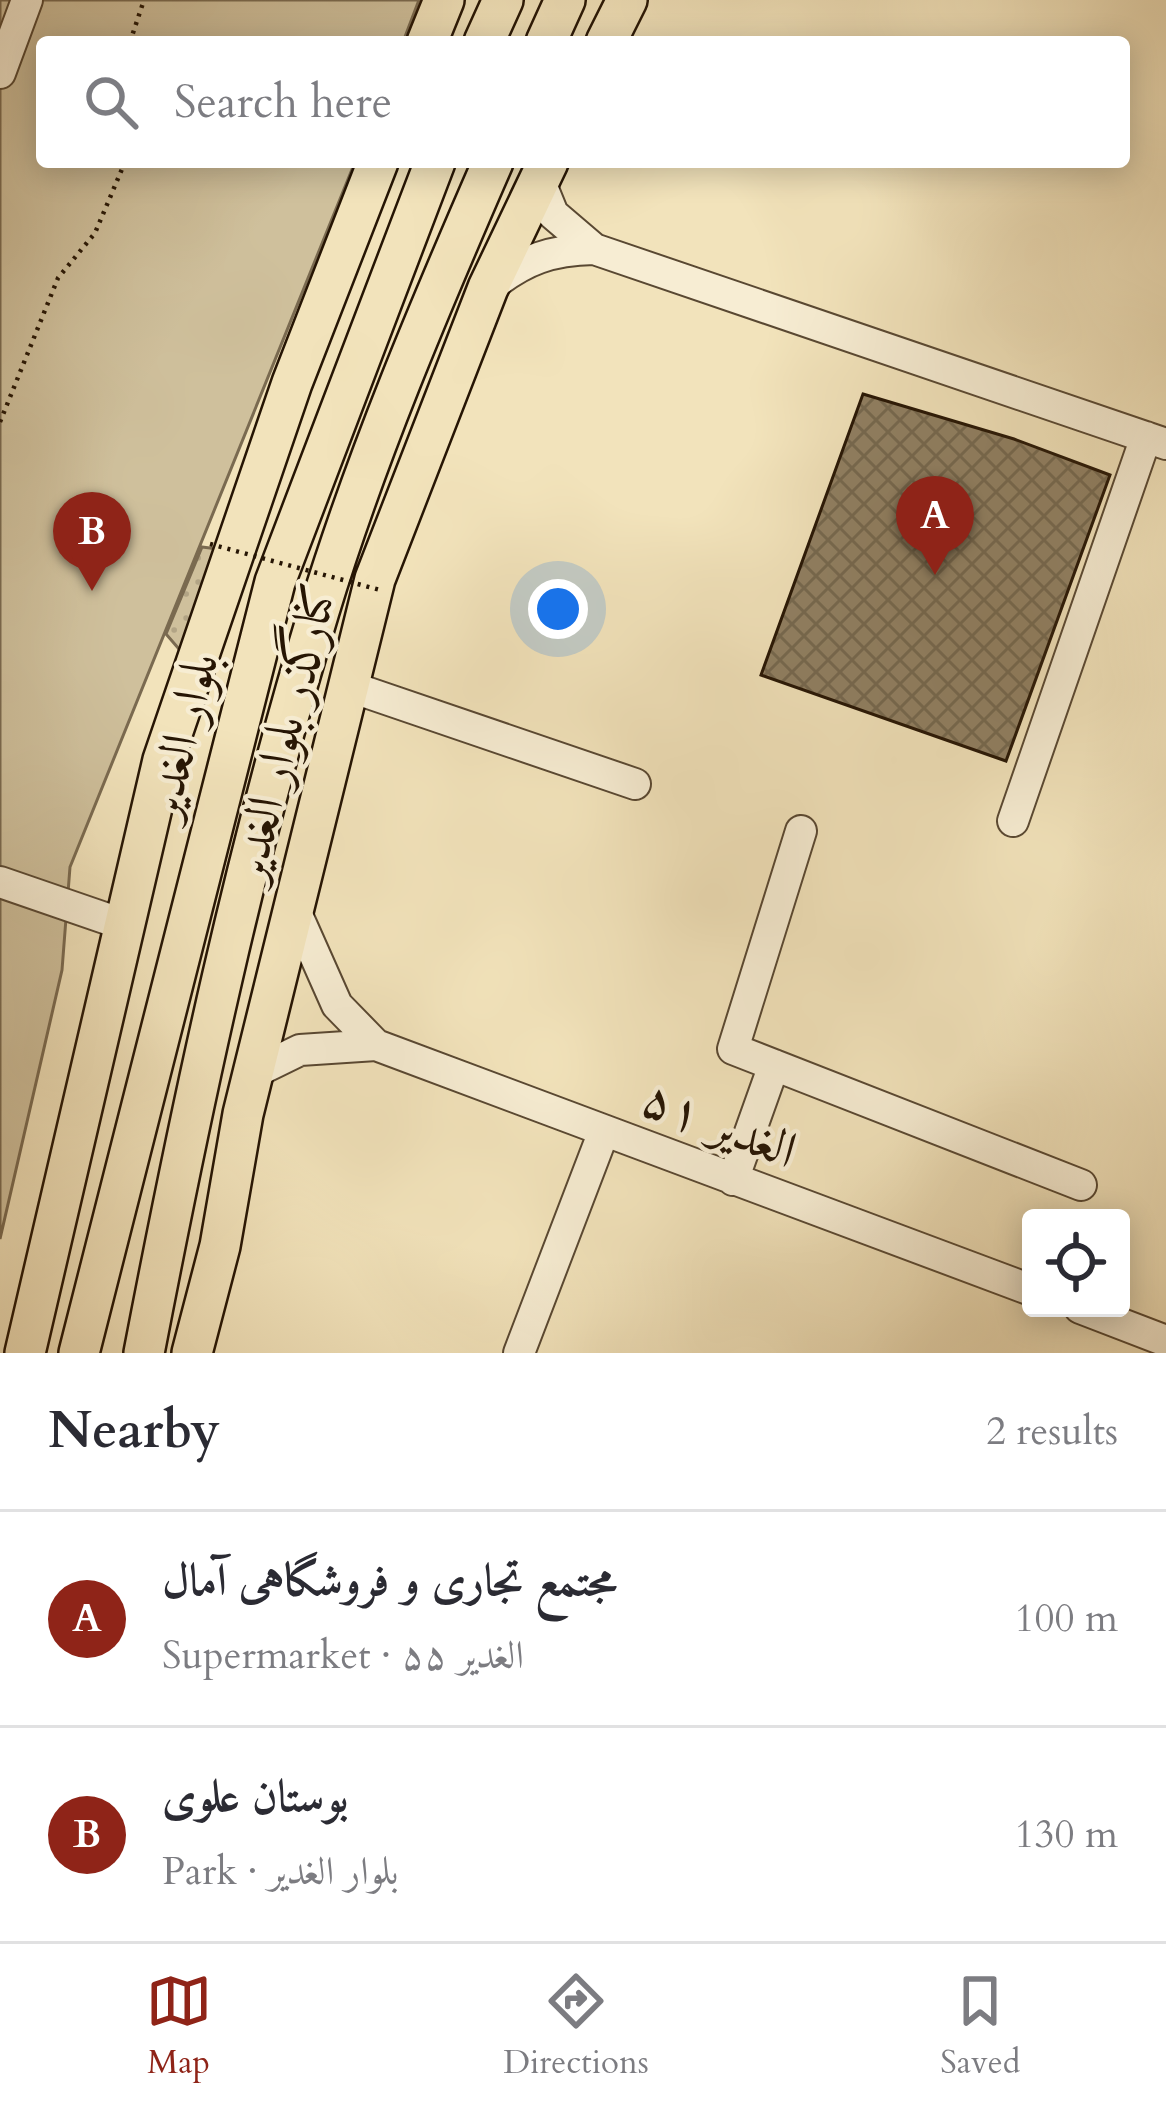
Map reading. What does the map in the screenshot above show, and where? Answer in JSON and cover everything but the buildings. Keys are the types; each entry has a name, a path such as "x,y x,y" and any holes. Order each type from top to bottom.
{"main road":[{"path":"429,36 444,0"},
{"path":"487,36 502,0"},
{"path":"549,36 565,0"},
{"path":"609,36 627,0"},
{"path":"25,1353 163,760 292,383 376,168"},
{"name":"بلوار الغدیر","path":"80,1353 275,582 433,168"},
{"name":"بلوار الغدیر","path":"145,1353 198,1072 320,608 407,362 490,168"},
{"name":"کنارگذر بلوار الغدیر","path":"192,1353 220,1246 293,906 375,579 488,288 544,172"},
{"path":"52,1237 154,1059"},
{"path":"145,1353 220,1246"}],"street":[{"path":"0,73 27,0"},
{"path":"544,172 553,214 594,249 1156,441 1013,821"},
{"path":"488,288 520,262 544,252 594,249"},
{"path":"348,686 635,784"},
{"path":"801,831 733,1049 1081,1185"},
{"path":"0,882 125,925"},
{"path":"293,906 337,1006 376,1046"},
{"path":"254,1073 300,1050 376,1046"},
{"name":"الغدیر ۵۱","path":"376,1046 1022,1287"},
{"path":"733,1180 774,1065"},
{"path":"519,1353 604,1131"},
{"path":"1103,1317 1166,1341"}],"path":[{"path":"132,36 144,0"},
{"path":"0,422 58,278 95,233 122,168"},
{"path":"211,544 380,590"}],"shaded area":[{"path":"0,0 419,0 405,36 36,36 36,168 353,168 70,867 62,970 0,1239"},
{"path":"202,547 218,549 185,656 166,634"}],"place":[{"name":"مجتمع تجاری و فروشگاهی آمال","path":"935,575"},
{"name":"بوستان علوی","path":"92,591"}]}
